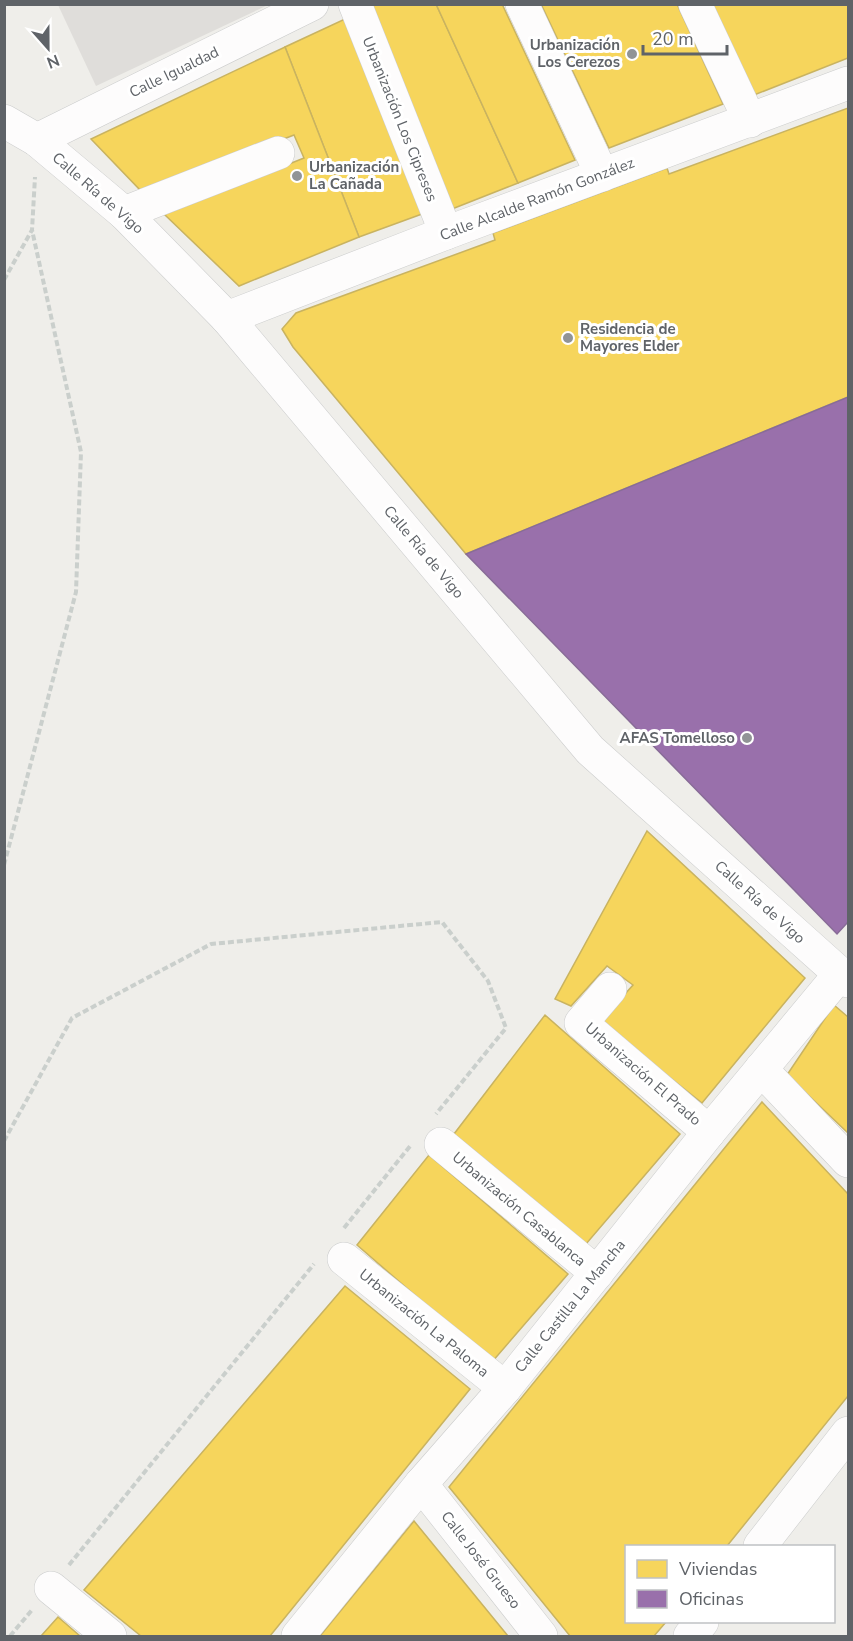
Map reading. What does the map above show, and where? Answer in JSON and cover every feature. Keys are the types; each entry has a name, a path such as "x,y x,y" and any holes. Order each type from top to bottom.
{"street":[{"name":"Calle Igualdad","path":"37,140 312,4"},
{"name":"Urbanización Los Cipreses","path":"355,4 446,233"},
{"path":"522,4 602,175"},
{"path":"695,4 750,120"},
{"name":"Calle Alcalde Ramón González","path":"227,318 446,233 849,83"},
{"name":"Calle Ría de Vigo","path":"4,121 37,140 124,213 227,318 591,750 844,977"},
{"path":"124,213 278,153"},
{"name":"Calle Castilla La Mancha","path":"298,1636 421,1484 505,1388 761,1069 844,977"},
{"name":"Urbanización El Prado","path":"610,989 581,1023 709,1132"},
{"path":"761,1069 849,1161"},
{"name":"Urbanización Casablanca","path":"429,1134 597,1273"},
{"name":"Urbanización La Paloma","path":"335,1249 505,1388"},
{"path":"761,1545 849,1433"},
{"name":"Calle José Grueso","path":"421,1484 542,1636"},
{"path":"51,1588 110,1636"},
{"path":"690,1636 701,1623"}],"path":[{"path":"4,865 76,592 81,452 32,230 37,140"},
{"path":"4,280 32,230"},
{"path":"4,1141 72,1018 211,944 442,922 488,981 506,1028 429,1134 10,1636"}],"shaded area":[{"path":"58,5 268,5 96,86"}],"building: Viviendas":[{"path":"376,4 436,4 518,183 452,209 372,7"},
{"name":"Urbanización Los Cerezos","path":"436,4 502,4 575,160 518,183"},
{"name":"Urbanización Los Cerezos","path":"541,4 677,4 723,104 609,148"},
{"path":"712,4 848,4 848,58 754,95"},
{"path":"345,19 422,214 359,237 285,47"},
{"name":"Urbanización La Cañada","path":"285,47 359,237 239,286 164,214 304,158 294,135 143,193 91,139"},
{"name":"Residencia de Mayores Elder","path":"848,108 848,397 466,554 293,347 282,329 296,313 495,240 493,233 667,168 669,174"},
{"path":"647,831 805,978 702,1103 600,1022 633,985 607,966 571,1006 555,999"},
{"path":"834,1005 848,1017 848,1133 787,1075"},
{"path":"545,1015 680,1134 586,1244 454,1134"},
{"path":"762,1102 848,1194 848,1396 728,1545 625,1545 625,1623 665,1623 654,1636 570,1636 449,1487"},
{"path":"429,1155 568,1274 492,1362 357,1245"},
{"path":"345,1286 470,1389 270,1636 141,1636 84,1590"},
{"path":"414,1521 508,1636 320,1636"},
{"path":"58,1617 80,1636 41,1636"}],"building: Oficinas":[{"name":"AFAS Tomelloso","path":"848,397 848,922 837,934 466,554"}],"place":[{"name":"Urbanización Los Cerezos","path":"632,54"},
{"name":"Urbanización La Cañada","path":"297,176"},
{"name":"Residencia de Mayores Elder","path":"568,338"},
{"name":"AFAS Tomelloso","path":"747,738"}]}
